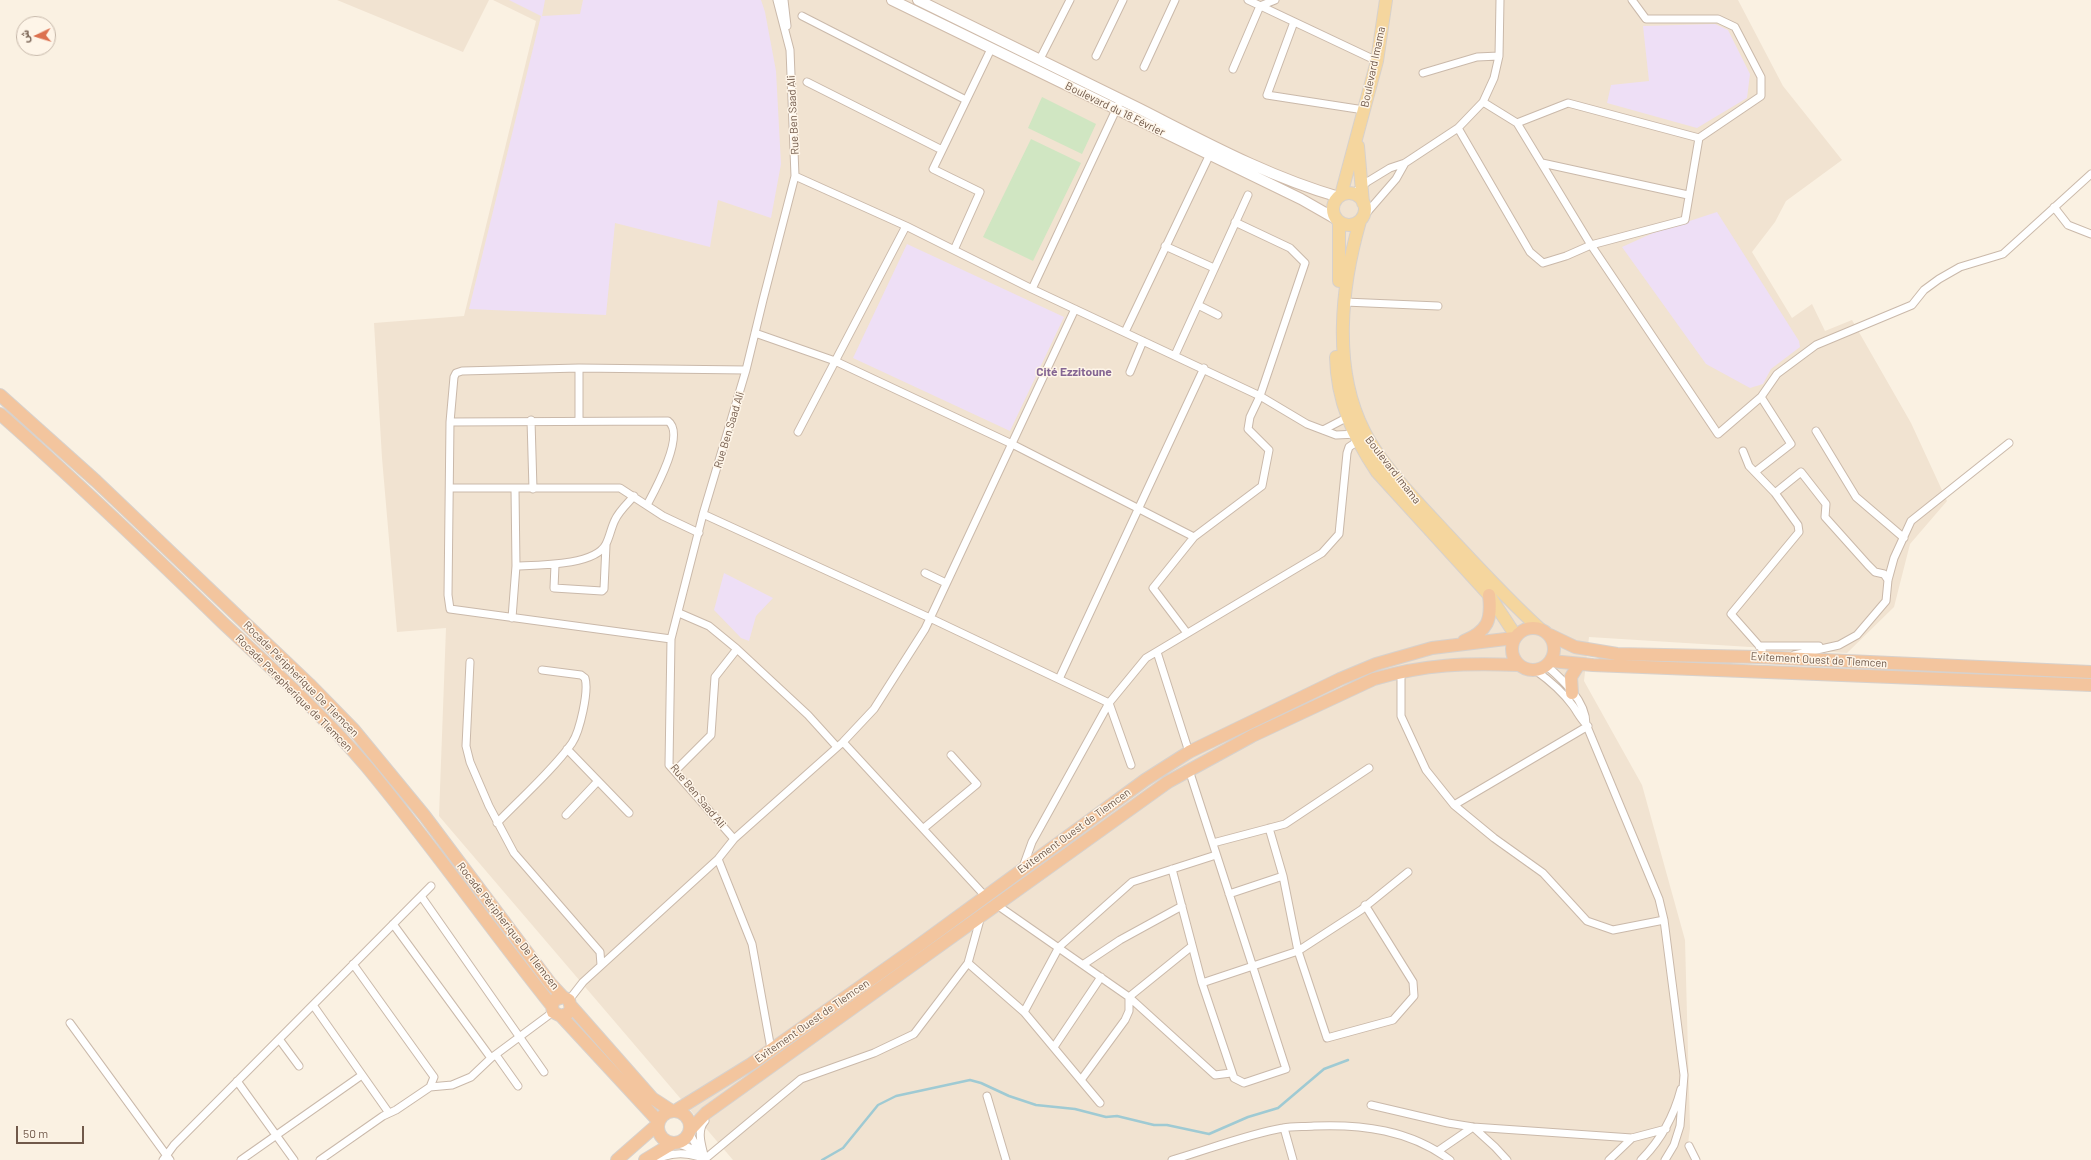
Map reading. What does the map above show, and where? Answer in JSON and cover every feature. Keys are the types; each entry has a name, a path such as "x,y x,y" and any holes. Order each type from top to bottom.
{"highway":[{"name":"Rocade Péripherique De Tlemcen","path":"0,395 96,481 309,684 354,730 424,815 550,983 568,1001 652,1098 674,1111"},
{"name":"Rocade Perepherique de Tlemcen","path":"0,414 139,542 322,718 366,766 555,1011 659,1123"},
{"path":"1454,645 1476,635 1485,627 1490,616 1489,595"},
{"path":"1539,628 1550,635 1554,643 1554,653 1549,664 1535,670 1529,670 1519,665 1513,655 1512,644 1515,637 1526,629 1539,628"},
{"name":"Evitement Ouest de Tlemcen","path":"1550,635 1575,647 1602,653 1761,652 1782,658 2091,672"},
{"name":"Evitement Ouest de Tlemcen","path":"617,1160 659,1123 664,1114 674,1111 694,1101 772,1049 986,897 1023,868 1145,780 1189,752 1333,682 1376,664 1412,653 1454,645 1515,637"},
{"name":"Evitement Ouest de Tlemcen","path":"645,1160 674,1143 684,1140 702,1116 1136,804 1189,770 1252,736 1374,679 1401,672 1450,664 1519,665"},
{"name":"Evitement Ouest de Tlemcen","path":"1549,664 2091,685"},
{"path":"1572,693 1571,677 1579,664"},
{"path":"554,1000 568,1001 569,1012 555,1011 554,1000"},
{"path":"674,1111 685,1116 689,1122 690,1131"},
{"path":"659,1123 660,1135 666,1141 674,1143"}],"main road":[{"name":"Boulevard du 18 Février","path":"892,0 1116,109 1211,150 1297,184 1340,196"},
{"name":"Boulevard du 18 Février","path":"918,0 1121,99 1338,221"},
{"name":"Boulevard Imama","path":"1340,196 1377,61 1386,0"},
{"name":"Boulevard Imama","path":"1357,191 1358,133"},
{"path":"1357,191 1363,203 1364,212 1361,219 1348,225 1338,221 1333,208 1340,196 1357,191"},
{"name":"Boulevard Imama","path":"1351,416 1345,369 1344,302 1349,262 1361,219"},
{"name":"Boulevard Imama","path":"1338,221 1340,264 1336,359 1337,375 1359,436 1377,472 1489,595 1515,637"},
{"name":"Boulevard Imama","path":"1359,436 1386,463 1417,502 1507,598 1539,628"}],"street":[{"name":"Rue Ben Saad Ali","path":"734,839 669,765 671,639 679,613 703,514 746,370 796,176 790,50 776,0"},
{"path":"784,0 790,50"},
{"path":"1040,59 1070,0"},
{"path":"1096,56 1123,0"},
{"path":"1144,67 1175,0"},
{"path":"1248,0 1377,61"},
{"path":"1233,69 1260,6 1275,0"},
{"path":"1357,191 1390,168 1405,163 1458,128 1483,102 1494,78 1499,56 1500,0"},
{"path":"1458,128 1530,252 1543,263 1591,246 1685,220 1688,195 1699,138 1761,96 1761,77 1735,26 1718,19 1646,19 1632,0"},
{"path":"802,16 966,100"},
{"path":"1294,22 1267,95 1364,110"},
{"path":"954,250 980,192 933,168 991,49"},
{"path":"1423,73 1478,57 1499,56"},
{"path":"807,82 942,150"},
{"path":"1032,289 1121,99"},
{"path":"1483,102 1517,123 1591,246 1718,434 1761,397 1777,374 1810,349 1912,305 1924,290 1960,267 2003,254 2091,174"},
{"path":"1517,123 1568,102 1699,138"},
{"path":"1125,332 1211,150"},
{"path":"1361,219 1396,179 1405,163"},
{"path":"1542,164 1688,195"},
{"path":"796,176 906,226 1076,310 1204,368 1260,396 1307,424 1344,436 1359,436"},
{"path":"1175,355 1248,195"},
{"path":"2054,207 2068,225 2091,234"},
{"path":"1187,633 1153,588 1194,537 1262,486 1269,450 1248,429 1250,417 1260,396 1305,263 1290,248 1235,222"},
{"path":"798,432 906,226"},
{"path":"1165,246 1214,268"},
{"path":"1344,302 1438,306"},
{"path":"1198,305 1218,315"},
{"path":"568,1001 583,982 718,859 734,839 840,744 874,709 930,618 1076,310"},
{"path":"755,333 835,361 1012,444 1194,537"},
{"path":"1130,372 1144,341"},
{"path":"671,639 450,609 448,578 450,422 454,377 456,373 579,368 746,370"},
{"path":"579,368 579,420"},
{"path":"1058,679 1204,368"},
{"path":"1755,472 1791,444 1761,397"},
{"path":"1324,430 1351,416"},
{"path":"450,422 531,420 663,420 671,423 673,438 670,454 647,505"},
{"path":"531,420 533,489"},
{"path":"1816,431 1856,497 1904,538"},
{"path":"1023,868 1032,842 1109,703 1146,658 1322,553 1339,534 1346,453 1349,446 1359,436"},
{"path":"1782,658 1833,646 1857,635 1886,601 1888,580 1894,558 1911,521 2009,444"},
{"path":"1743,452 1749,466 1775,493 1798,525 1799,532 1731,614 1761,652 1833,646"},
{"path":"1775,493 1801,472 1826,504 1825,517 1868,565 1876,572 1884,574 1888,580"},
{"path":"450,488 620,488 663,516 699,534"},
{"path":"512,618 516,566 515,489"},
{"path":"555,564 554,588 602,591 604,589 606,545 615,520 634,496"},
{"path":"703,514 930,618 1109,703 1131,765"},
{"path":"516,566 555,564 583,559 597,552 606,545"},
{"path":"925,573 946,583"},
{"path":"679,613 710,626 840,744 924,828 986,897"},
{"path":"675,771 711,735 715,677 737,649"},
{"path":"1157,652 1189,752"},
{"path":"470,662 466,746 470,762 497,823 514,853 600,952 601,965"},
{"path":"1549,664 1572,693 1586,716 1587,725 1659,899 1664,920 1684,1075 1680,1126 1674,1145 1665,1160"},
{"path":"497,823 574,741 583,709 587,685 585,678 581,674 542,670"},
{"path":"1535,670 1565,696 1580,719 1587,725"},
{"path":"1401,672 1401,716 1426,770 1454,805 1494,838 1543,873 1587,921 1613,930 1664,920"},
{"path":"1454,805 1587,725"},
{"path":"567,749 629,813"},
{"path":"924,828 978,784 951,755"},
{"path":"1213,844 1285,824 1369,768"},
{"path":"1172,869 1202,983 1231,1073 1234,1078 1244,1083 1286,1069 1189,770"},
{"path":"566,815 598,781"},
{"path":"1269,828 1283,876 1298,951 1327,1038 1393,1020 1414,996 1413,982 1365,905"},
{"path":"1024,1012 1059,947 1132,882 1216,855"},
{"path":"718,859 752,944 772,1049"},
{"path":"1202,983 1298,951 1360,910 1408,872"},
{"path":"1229,894 1283,876"},
{"path":"70,1023 166,1158 237,1081 431,886"},
{"path":"421,896 544,1072"},
{"path":"997,905 1084,964 1129,997 1215,1075 1231,1073"},
{"path":"1084,964 1120,940 1182,906"},
{"path":"705,1159 801,1078 874,1053 914,1034 968,963 981,916"},
{"path":"393,924 494,1057 518,1086"},
{"path":"1129,997 1192,946"},
{"path":"968,963 1024,1012 1100,1103"},
{"path":"354,964 434,1077 442,1086"},
{"path":"1054,1047 1101,977"},
{"path":"1081,1080 1125,1020 1129,1011 1129,997"},
{"path":"313,1005 389,1113"},
{"path":"320,1160 430,1087 452,1085 465,1081 555,1011"},
{"path":"279,1039 299,1066"},
{"path":"240,1160 362,1075"},
{"path":"1641,1160 1666,1129 1678,1103 1684,1075"},
{"path":"430,1087 434,1077"},
{"path":"237,1081 294,1160"},
{"path":"987,1096 1006,1160"},
{"path":"705,1159 700,1137 701,1126 723,1108 729,1097"},
{"path":"1371,1105 1448,1124 1473,1128 1632,1138 1666,1129"},
{"path":"1172,1160 1284,1128 1339,1125 1374,1128 1402,1134 1438,1151 1450,1160"},
{"path":"1284,1128 1293,1160"},
{"path":"1438,1151 1473,1128"},
{"path":"1473,1128 1495,1147 1507,1160"},
{"path":"690,1131 705,1159"},
{"path":"1609,1160 1632,1138"},
{"path":"674,1143 690,1148 705,1159"},
{"path":"1689,1146 1696,1160"},
{"path":"654,1160 667,1155 681,1153 705,1159"}],"shaded area":[{"path":"337,0 489,0 463,52"},
{"path":"493,0 1738,0 1783,86 1842,160 1786,201 1775,222 1752,252 1792,318 1812,304 1825,331 1852,320 1911,423 1947,501 1910,544 1894,607 1847,653 1589,637 1584,681 1642,785 1685,940 1690,1128 1687,1152 1691,1160 733,1160 439,816 446,628 397,632 382,458 374,323 464,316 536,21"},
{"path":"509,0 545,0 542,16 580,14 583,0 761,0 765,12 776,71 781,164 771,218 718,200 710,247 615,223 606,315 469,309 541,16"},
{"path":"1715,24 1728,30 1750,74 1747,98 1697,128 1607,103 1611,85 1649,81 1643,26"},
{"path":"1717,212 1799,341 1800,347 1771,369 1763,384 1750,388 1706,364 1622,247 1653,233"},
{"path":"907,244 1064,317 1010,431 853,358"},
{"path":"724,573 773,598 756,616 749,641 741,638 714,610"}],"green space":[{"path":"1042,97 1096,124 1082,154 1028,128"},
{"path":"1031,139 1081,163 1033,261 983,237"}],"waterway":[{"path":"822,1160 843,1148 878,1105 896,1096 970,1080 1036,1105 1075,1109 1106,1117 1117,1116 1154,1125 1167,1125 1209,1134 1248,1117 1278,1108 1324,1069 1348,1060"}],"district":[{"name":"Cité Ezzitoune","path":"1074,372"}]}
